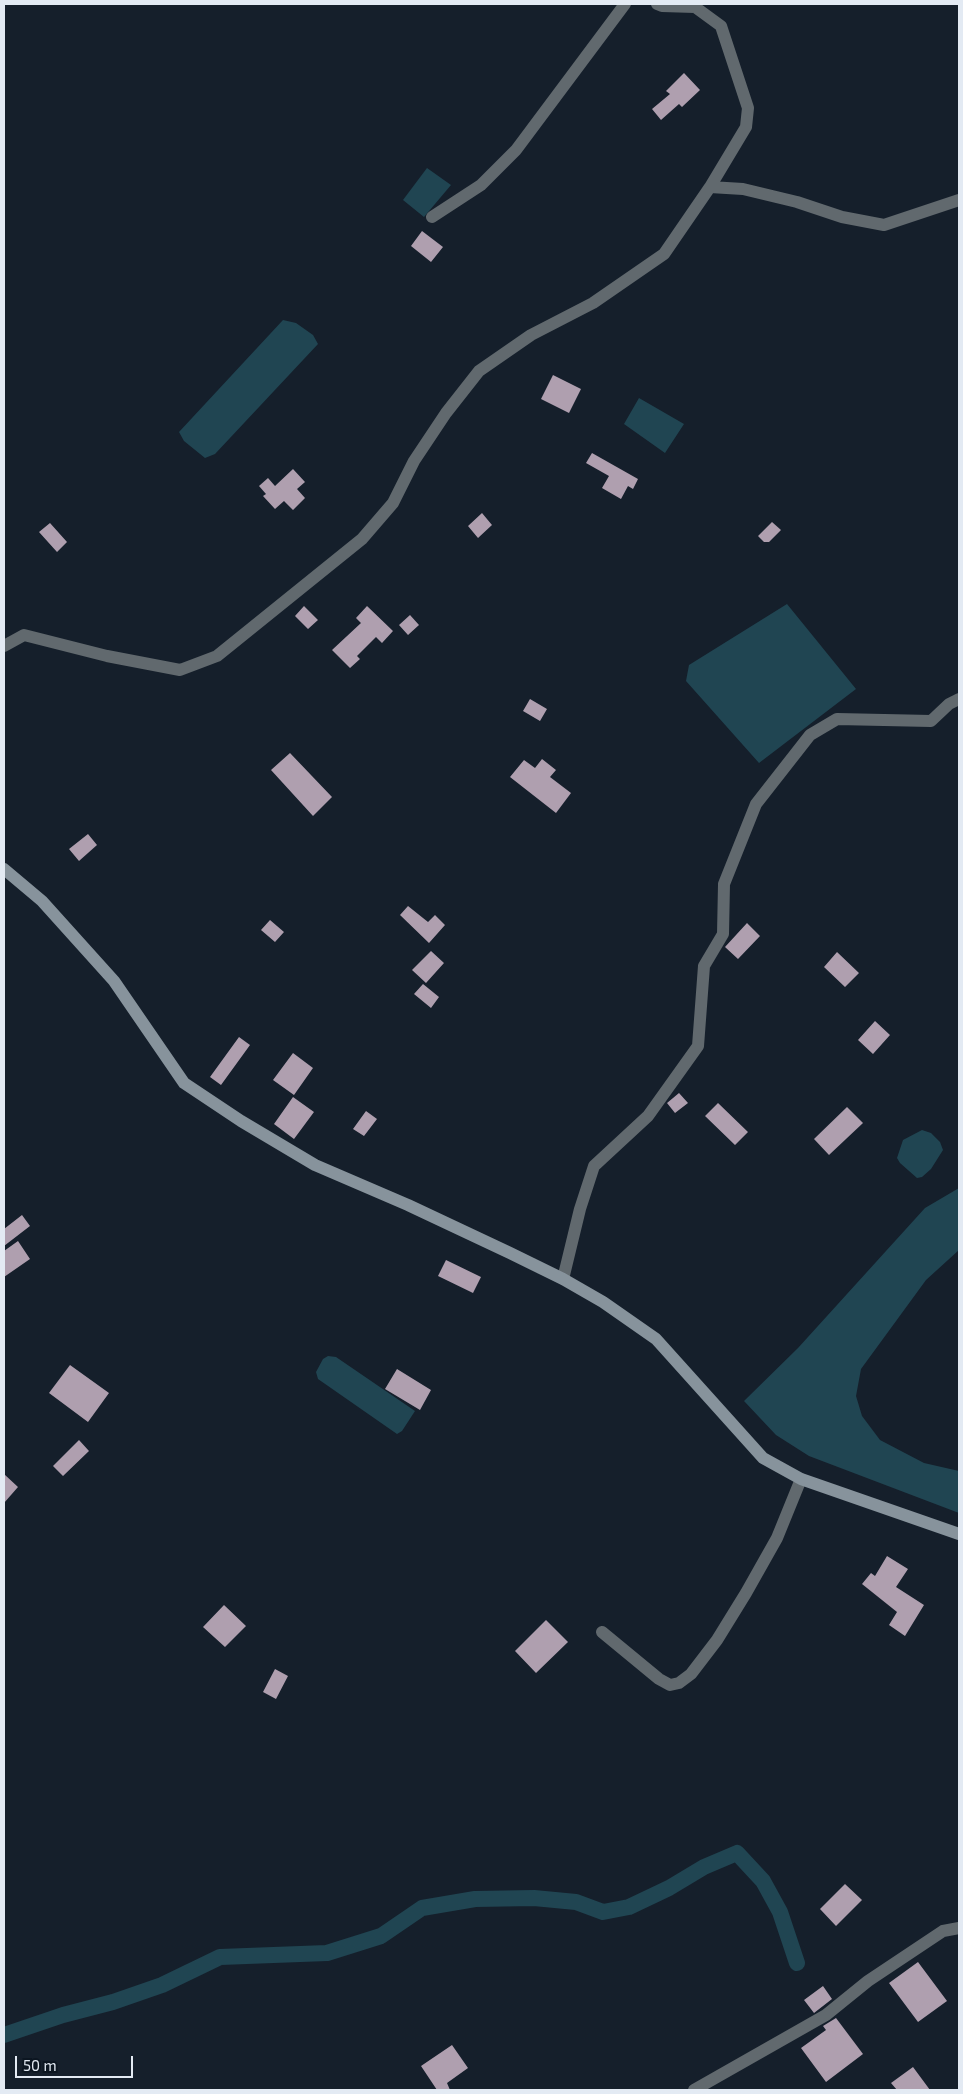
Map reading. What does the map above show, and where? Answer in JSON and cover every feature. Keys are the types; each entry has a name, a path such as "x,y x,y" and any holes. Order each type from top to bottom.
{"street":[{"path":"432,216 481,185 516,150 625,4"},
{"path":"4,646 24,635 107,656 180,670 217,656 362,539 393,503 414,462 446,413 479,371 531,335 593,303 664,254 710,187 746,126 748,108 720,26 695,7 662,6 657,4"},
{"path":"710,187 743,189 797,202 842,217 884,225 959,200"},
{"path":"563,1279 580,1209 594,1166 648,1116 698,1046 704,966 723,934 724,884 756,804 810,735 837,719 931,721 949,704 959,699"},
{"path":"4,870 42,901 114,981 184,1083 241,1121 315,1165 408,1205 563,1279 603,1302 656,1339 763,1458 800,1479 959,1534"},
{"path":"602,1632 659,1679 670,1685 680,1683 691,1674 717,1640 746,1593 777,1538 800,1479"},
{"path":"694,2090 826,2015 868,1981 943,1931 959,1928"}],"water":[{"path":"427,168 451,185 424,217 403,200"},
{"path":"283,320 296,323 313,335 318,344 215,454 205,458 184,441 179,432"},
{"path":"639,398 684,424 665,453 624,424"},
{"path":"787,604 856,689 759,763 686,681 689,665"},
{"path":"922,1130 931,1133 940,1142 943,1150 931,1169 922,1177 917,1178 897,1158 903,1140"},
{"path":"959,1188 959,1250 926,1280 861,1369 856,1396 862,1416 880,1440 924,1463 959,1471 959,1513 809,1456 776,1435 744,1401 798,1348 925,1208"},
{"path":"328,1356 336,1357 415,1411 402,1431 397,1434 318,1379 316,1372 323,1359"}],"building":[{"path":"684,73 700,90 682,107 679,104 661,120 652,109 670,94 666,91"},
{"path":"422,231 443,247 431,262 411,246"},
{"path":"553,375 581,389 569,413 541,399"},
{"path":"592,453 638,479 633,489 628,486 621,499 602,488 609,476 586,463"},
{"path":"293,469 305,482 297,489 305,498 293,510 284,501 275,509 263,496 266,494 259,486 268,478 275,486"},
{"path":"482,513 492,525 478,538 468,526"},
{"path":"772,522 781,530 769,542 764,542 758,536"},
{"path":"50,523 67,542 57,552 39,532"},
{"path":"304,606 318,620 308,629 295,616"},
{"path":"367,606 393,631 382,643 376,637 357,656 360,659 350,668 332,650 361,623 356,618"},
{"path":"410,615 419,625 408,635 399,625"},
{"path":"530,699 547,709 540,721 523,711"},
{"path":"290,753 332,797 313,816 271,770"},
{"path":"542,759 556,770 550,777 571,793 556,813 510,777 524,760 535,768"},
{"path":"88,834 97,845 79,861 69,849"},
{"path":"408,906 428,922 435,915 445,925 429,943 400,915"},
{"path":"270,920 284,932 275,942 261,930"},
{"path":"747,923 760,936 738,959 725,947"},
{"path":"431,951 444,963 426,983 412,970"},
{"path":"837,952 859,973 845,987 824,967"},
{"path":"423,984 439,997 431,1008 414,994"},
{"path":"875,1021 890,1035 873,1054 858,1040"},
{"path":"239,1037 250,1045 221,1085 210,1077"},
{"path":"293,1053 313,1068 294,1095 273,1080"},
{"path":"679,1093 688,1103 675,1113 667,1103"},
{"path":"293,1097 314,1112 294,1139 274,1124"},
{"path":"718,1103 748,1132 735,1145 705,1116"},
{"path":"847,1107 863,1123 829,1155 814,1139"},
{"path":"366,1111 377,1119 364,1136 353,1129"},
{"path":"22,1215 30,1226 4,1246 4,1229"},
{"path":"18,1241 30,1259 4,1277 4,1251"},
{"path":"446,1260 481,1277 473,1293 438,1276"},
{"path":"70,1365 109,1393 88,1422 49,1393"},
{"path":"397,1369 431,1390 420,1410 385,1389"},
{"path":"79,1440 89,1451 63,1476 53,1466"},
{"path":"4,1474 18,1487 4,1503"},
{"path":"887,1556 908,1569 896,1587 924,1605 905,1636 889,1625 897,1612 862,1584 871,1573 875,1576"},
{"path":"224,1605 246,1626 225,1647 203,1627"},
{"path":"546,1620 568,1642 536,1673 515,1651"},
{"path":"275,1669 288,1676 276,1699 263,1692"},
{"path":"845,1884 862,1900 836,1926 820,1909"},
{"path":"918,1962 947,2001 918,2022 889,1983"},
{"path":"823,1986 832,1999 814,2013 804,2000"},
{"path":"836,2018 863,2054 826,2082 801,2048 826,2030 823,2026"},
{"path":"452,2045 468,2068 447,2083 450,2090 437,2090 421,2066"},
{"path":"913,2067 930,2090 897,2090 891,2083"}],"waterway":[{"path":"4,2035 162,1985 220,1957 327,1953 381,1936 422,1908 475,1899 534,1898 576,1902 603,1912 629,1907 669,1888 704,1867 737,1853 763,1881 780,1912 797,1963"}]}
